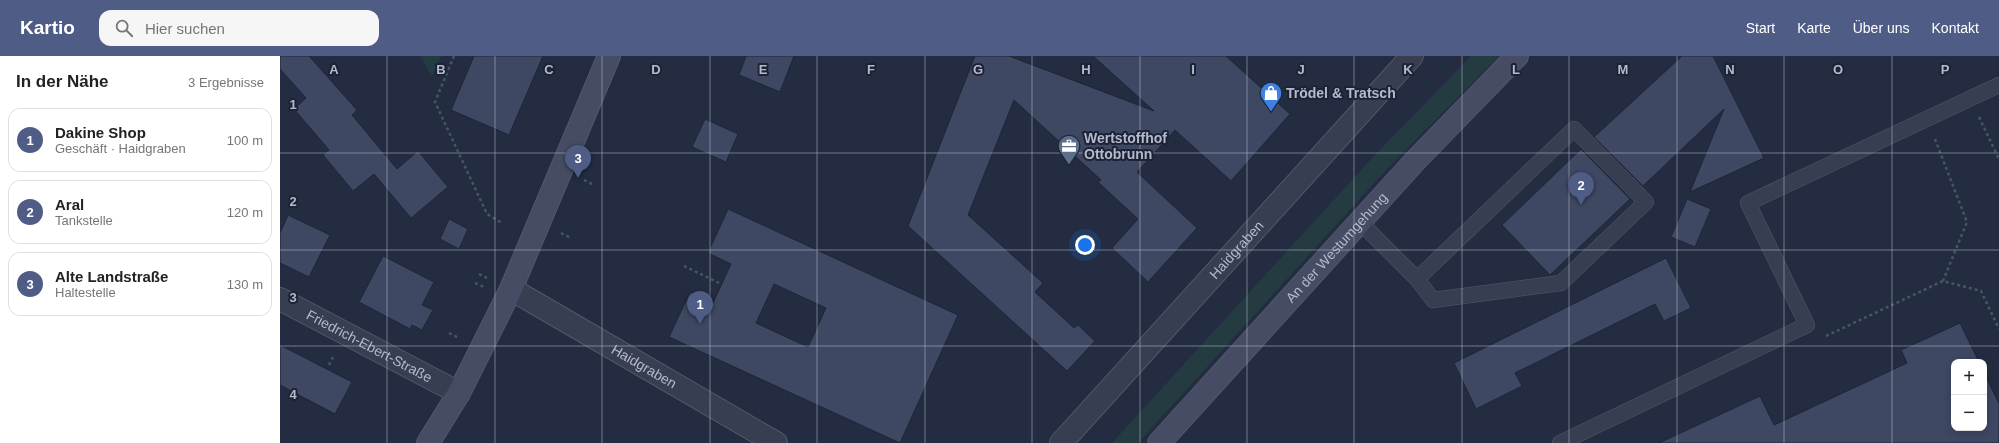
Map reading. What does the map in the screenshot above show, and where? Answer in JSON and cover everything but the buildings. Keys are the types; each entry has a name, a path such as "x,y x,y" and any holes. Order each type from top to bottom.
{"main road":[{"path":"428,443 459,393 511,290 609,56"},
{"name":"An der Westumgehung","path":"1159,443 1415,161 1517,56"}],"street":[{"name":"Haidgraben","path":"1062,443 1412,56"},
{"name":"Haidgraben","path":"511,290 776,443"},
{"name":"Friedrich-Ebert-Straße","path":"280,299 459,393"}],"lane":[{"path":"1560,443 1807,325 1748,203 1999,85"},
{"path":"1360,222 1417,279 1433,300 1561,283 1646,202 1574,129 1417,279"}],"path":[{"path":"454,56 435,102 487,214 502,223"},
{"path":"1970,98 1999,159"},
{"path":"1807,325 1819,339 1944,280 1967,222 1928,118"},
{"path":"578,178 594,185"},
{"path":"684,266 721,284"},
{"path":"1944,280 1981,292 1999,329"}],"shaded area":[{"path":"420,56 441,56 432,77"},
{"path":"1471,56 1499,56 1385,171 1138,443 1112,443 1372,158"}],"place":[{"name":"Trödel & Tratsch","path":"1271,112"},
{"name":"Wertstoffhof Ottobrunn","path":"1069,166"},
{"name":"Alte Landstraße","path":"578,178"},
{"name":"Aral","path":"1581,205"},
{"name":"Dakine Shop","path":"700,324"}]}
